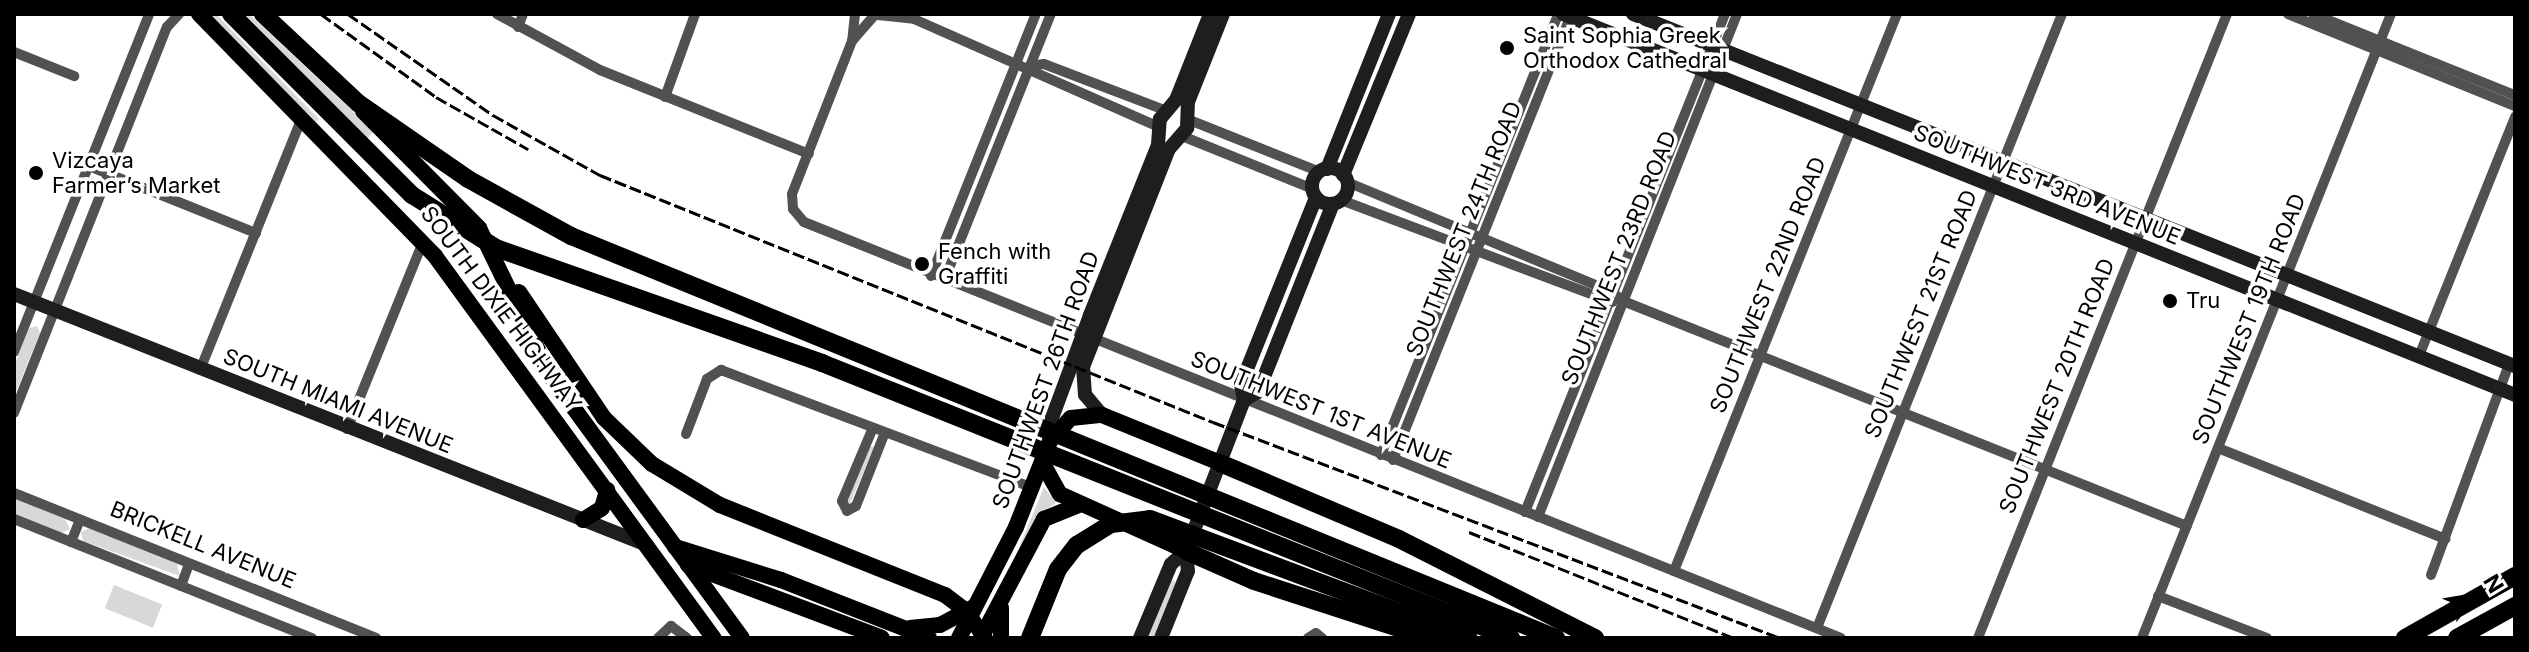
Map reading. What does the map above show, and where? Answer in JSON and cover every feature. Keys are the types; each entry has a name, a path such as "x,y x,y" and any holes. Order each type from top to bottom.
{"highway":[{"path":"231,14 366,151 447,221 544,269 1008,428"},
{"name":"SOUTH DIXIE HIGHWAY","path":"263,14 358,103"},
{"path":"358,103 475,183 571,236 1237,529 1469,638"},
{"path":"1220,463 1399,539 1595,638"},
{"path":"1030,638 1067,556 1111,524 1165,521 1237,529 1556,638"},
{"path":"1237,529 1511,638"},
{"path":"1186,551 1254,581 1429,638"},
{"path":"2405,638 2515,576"},
{"path":"2457,638 2515,606"}],"main road":[{"name":"SOUTH DIXIE HIGHWAY","path":"199,14 423,241 647,545"},
{"path":"1210,14 1168,110 1187,118 1223,14"},
{"path":"1161,638 1188,571 1186,551 1244,400 1241,384 1314,193 1389,14"},
{"path":"1244,400 1258,392 1337,202 1409,14"},
{"name":"SOUTHWEST 3RD AVENUE","path":"1633,14 2512,365"},
{"name":"SOUTHWEST 3RD AVENUE","path":"1566,15 2508,392"},
{"name":"SOUTH DIXIE HIGHWAY","path":"358,103 367,118 459,203 500,264 551,377 677,547"},
{"name":"SOUTHWEST 26TH ROAD","path":"1102,415 1085,395 1081,378 1088,338 1168,110"},
{"name":"SOUTHWEST 26TH ROAD","path":"959,638 1042,462 1050,441 1052,418 1187,118"},
{"path":"1160,129 1179,137"},
{"path":"1324,170 1345,179"},
{"path":"1314,193 1337,202"},
{"path":"500,264 604,418 660,471 720,505 940,593 966,611 983,638"},
{"name":"SOUTH MIAMI AVENUE","path":"14,294 347,429 647,545 690,565 882,638"},
{"path":"1050,441 1071,418 1102,415 1220,463"},
{"path":"1042,462 1052,488 1079,505 1186,551"},
{"path":"583,520 602,508 607,490"},
{"name":"SOUTHWEST 26TH ROAD","path":"983,638 1044,519 1079,505"},
{"path":"647,545 714,638"},
{"name":"SOUTH MIAMI AVENUE","path":"647,545 677,547 781,580 929,638"},
{"path":"677,547 742,638"},
{"path":"1140,638 1171,564 1186,551"},
{"path":"715,600 721,586 736,583"},
{"path":"1001,638 1002,603"},
{"path":"905,628 940,625 977,605"}],"street":[{"path":"14,352 149,14"},
{"path":"14,413 167,27 179,14"},
{"path":"497,14 600,70 809,154 852,41 856,14 907,16 1030,66 1040,77 1160,129"},
{"path":"518,27 523,14"},
{"path":"665,97 695,14"},
{"path":"931,276 1036,14"},
{"path":"944,281 1051,14"},
{"name":"SOUTHWEST 23RD ROAD","path":"1538,517 1708,73 1725,14"},
{"name":"SOUTHWEST 23RD ROAD","path":"1717,48 1737,14"},
{"name":"SOUTHWEST 22ND ROAD","path":"1674,571 1853,131 1897,14"},
{"name":"SOUTHWEST 21ST ROAD","path":"1817,628 2062,14"},
{"name":"SOUTHWEST 20TH ROAD","path":"1978,638 2227,14"},
{"path":"2288,14 2515,95"},
{"path":"2313,14 2515,106"},
{"name":"SOUTHWEST 19TH ROAD","path":"2142,638 2391,14"},
{"path":"852,41 876,15"},
{"name":"SOUTHWEST 24TH ROAD","path":"1393,460 1482,239 1566,15"},
{"name":"SOUTHWEST 24TH ROAD","path":"1381,455 1467,241 1566,15"},
{"path":"14,52 74,76"},
{"path":"1030,66 1044,64 1168,110"},
{"name":"SOUTHWEST 23RD ROAD","path":"1525,512 1610,298 1708,73"},
{"path":"200,370 302,117"},
{"path":"2419,356 2515,117"},
{"path":"1187,118 1324,170"},
{"path":"1179,137 1314,193"},
{"name":"SOUTHWEST 1ST AVENUE","path":"809,154 792,194 793,209 804,222 931,276 1841,638"},
{"path":"89,166 256,233"},
{"path":"1345,179 1467,241 1477,251 1623,301 2187,526"},
{"path":"1337,202 1467,241 1482,239 1610,298"},
{"path":"347,429 423,241"},
{"path":"2431,575 2508,392 2512,365"},
{"path":"686,434 707,379 716,371 1031,487"},
{"path":"872,430 842,501 847,511 856,506 884,435"},
{"path":"2218,448 2445,539"},
{"name":"BRICKELL AVENUE","path":"14,493 376,638"},
{"name":"BRICKELL AVENUE","path":"14,519 312,638"},
{"path":"71,542 80,520"},
{"path":"181,586 189,564"},
{"path":"2158,596 2267,638"},
{"path":"658,638 671,626 687,638"},
{"path":"1308,638 1316,633 1322,638"}],"shaded area":[{"path":"208,14 216,14 319,119 316,122"},
{"path":"241,14 249,14 374,131 367,139"},
{"path":"37,326 40,333 14,397 14,366 29,328"},
{"path":"870,446 874,447 849,506 846,500"},
{"path":"1044,487 1056,503 1042,512 1006,579"},
{"path":"14,498 65,519 70,529 61,533 14,514"},
{"path":"90,528 177,564 180,576 83,541 81,532"},
{"path":"1171,580 1176,582 1157,638 1145,638"},
{"path":"114,585 162,604 153,628 105,608"}],"railway":[{"path":"321,14 436,97 528,149"},
{"path":"348,14 493,115 600,175 1213,422 1780,638"},
{"path":"1469,532 1734,638"}],"place":[{"name":"Saint Sophia Greek Orthodox Cathedral","path":"1507,48"},
{"name":"Vizcaya Farmer’s Market","path":"36,173"},
{"name":"Fench with Graffiti","path":"922,264"},
{"name":"Tru","path":"2170,301"}]}
